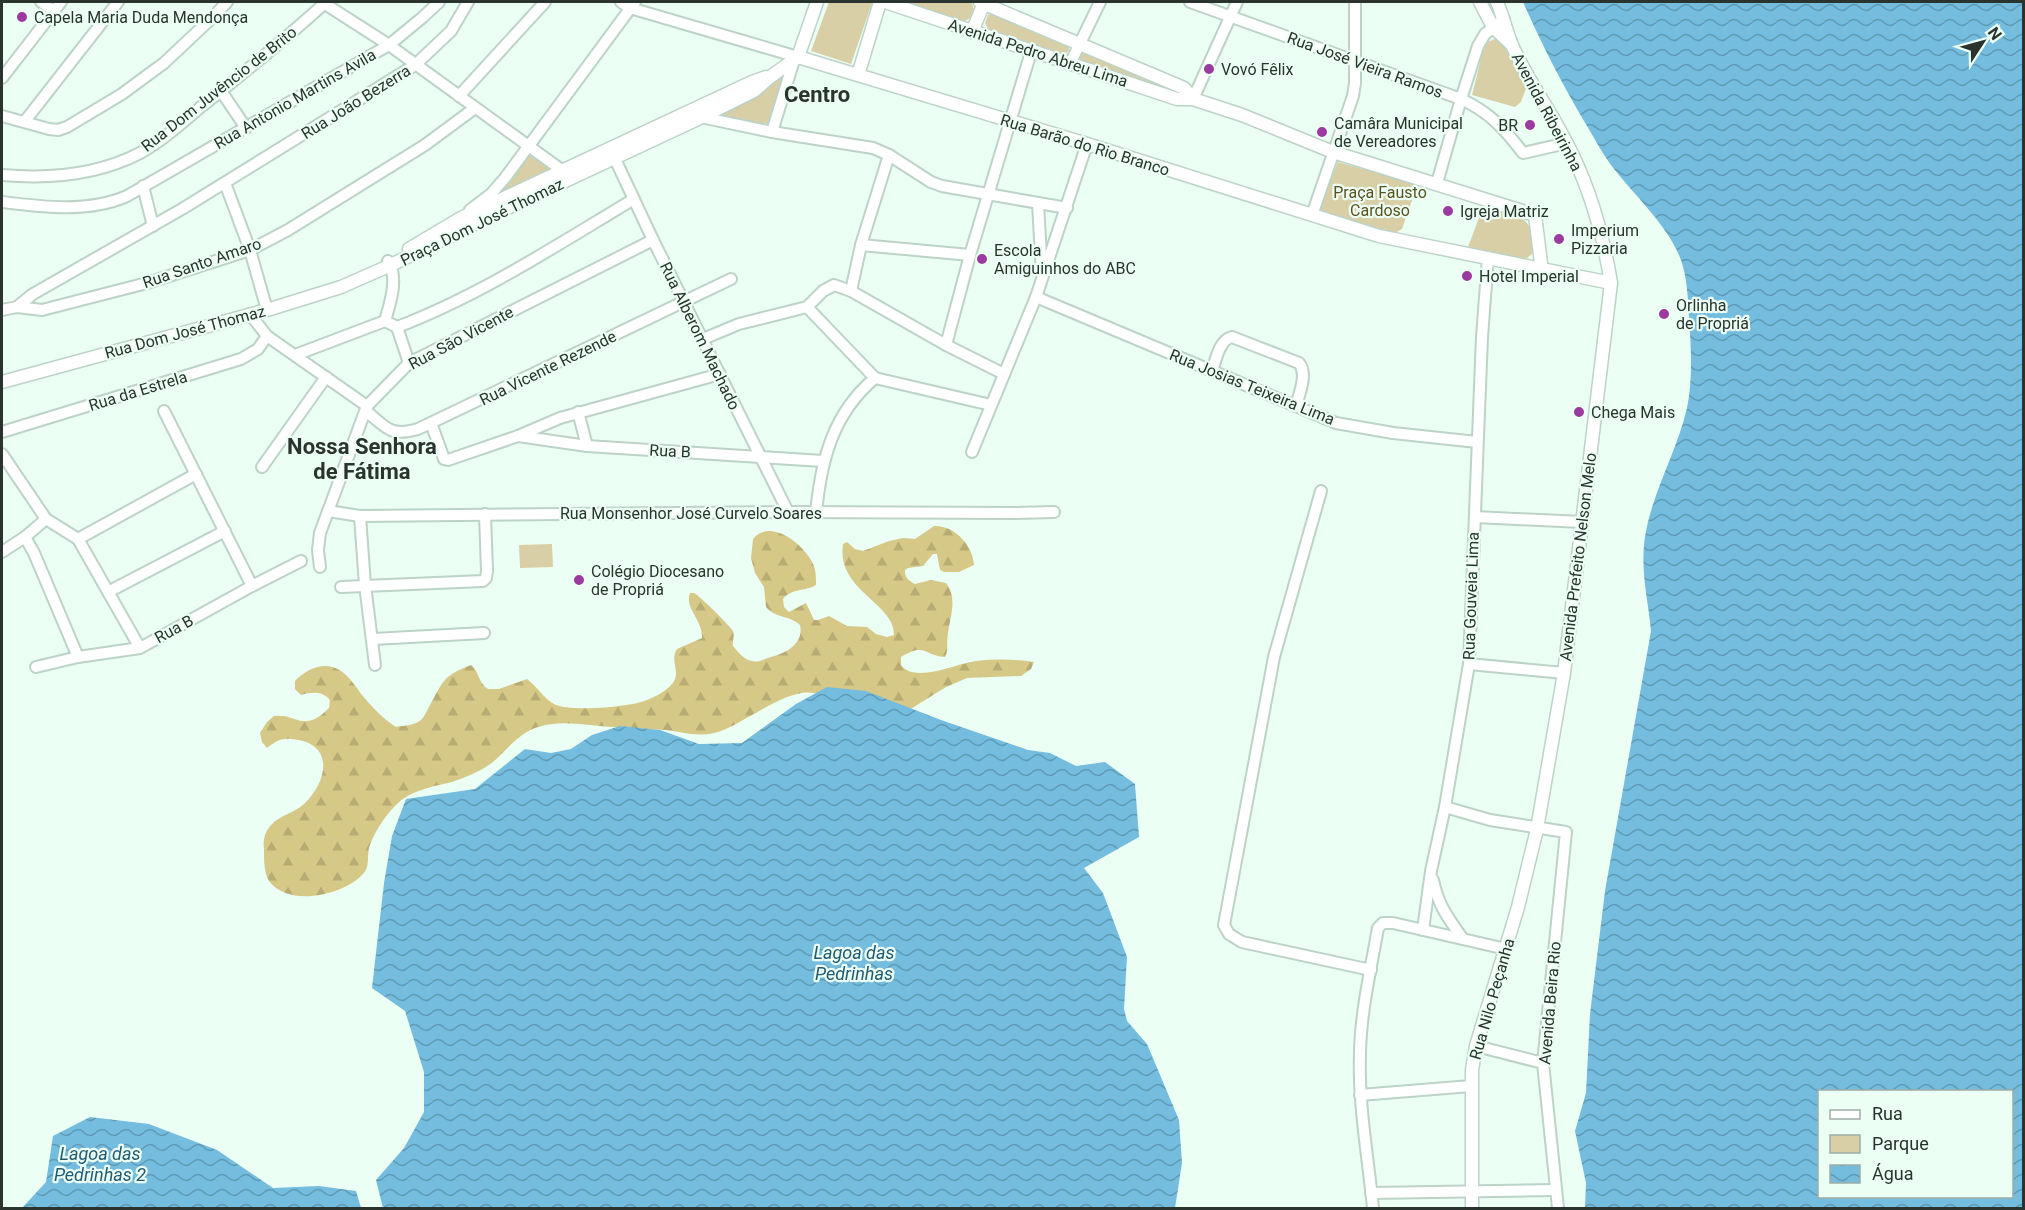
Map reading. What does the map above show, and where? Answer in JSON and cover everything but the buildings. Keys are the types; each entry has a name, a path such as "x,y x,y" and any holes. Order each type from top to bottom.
{"main road":[{"path":"567,175 615,159 754,91 770,76 796,59 817,2"},
{"path":"858,75 883,2"},
{"name":"Avenida Pedro Abreu Lima","path":"883,2 1177,99 1193,99 1333,152"},
{"path":"972,32 982,2"},
{"name":"Avenida Pedro Abreu Lima","path":"982,2 1184,88 1193,99"},
{"name":"Avenida Ribeirinha","path":"1480,2 1493,27 1511,45"},
{"name":"Avenida Ribeirinha","path":"1497,2 1511,45 1567,142 1594,211 1611,283"},
{"name":"Rua Barão do Rio Branco","path":"796,59 858,75 1087,144 1312,215"},
{"path":"567,175 687,112 770,76"},
{"path":"1333,152 1535,215 1542,271"},
{"name":"Praça Dom José Thomaz","path":"390,263 567,175"},
{"path":"461,218 503,205"},
{"path":"1312,215 1379,236 1542,271 1611,283"},
{"name":"Praça Dom José Thomaz","path":"390,263 461,218"},
{"name":"Rua Dom José Thomaz","path":"2,382 316,295 365,277 390,263"},
{"name":"Avenida Prefeito Nelson Melo","path":"1537,829 1564,673 1611,283"},
{"name":"Rua Nilo Peçanha","path":"1472,1209 1472,1070 1476,1046 1506,949 1537,829"}],"street":[{"path":"41,2 54,11"},
{"path":"2,78 61,2"},
{"path":"25,121 118,2"},
{"path":"2,116 58,130 85,117 122,94 164,63 227,2"},
{"path":"324,2 389,45 528,146 628,4 796,59 772,132"},
{"name":"Rua Dom Juvêncio de Brito","path":"2,175 23,177 69,175 94,170 140,153 221,91 324,2"},
{"name":"Rua Antonio Martins Avila","path":"2,202 34,206 111,203 389,45 439,2"},
{"name":"Rua João Bezerra","path":"17,307 33,294 225,183 415,65 452,31 468,2"},
{"path":"459,96 545,2"},
{"path":"1071,64 1100,2"},
{"name":"Rua José Vieira Ramos","path":"1190,2 1480,107 1500,125 1523,153 1567,142"},
{"path":"1193,99 1238,2"},
{"path":"1312,215 1356,83 1355,2"},
{"path":"1437,183 1478,45 1485,34 1504,19"},
{"path":"946,345 970,255 1031,52"},
{"path":"221,91 246,128"},
{"name":"Rua Santo Amaro","path":"2,310 17,307 42,310 147,283 250,250 288,230 425,145 475,108"},
{"path":"687,112 700,118 772,132 858,145 889,155 931,182 942,186 988,196 1067,208"},
{"path":"972,452 1042,281 1087,144"},
{"name":"Praça Dom José Thomaz","path":"461,218 491,194 528,146 567,175"},
{"path":"851,291 861,245 889,155"},
{"name":"Rua Alberom Machado","path":"615,159 788,512"},
{"path":"225,183 250,250 267,310"},
{"path":"143,186 153,226"},
{"path":"397,327 470,295 634,199"},
{"path":"1038,203 1042,281"},
{"name":"Rua São Vicente","path":"320,567 318,550 320,533 366,409 409,363 653,240"},
{"path":"861,245 970,255"},
{"name":"Rua Gouveia Lima","path":"1423,930 1431,871 1445,807 1469,664 1477,442 1488,258"},
{"path":"385,321 392,293 393,275 390,263"},
{"name":"Rua Vicente Rezende","path":"366,409 391,431 404,433 431,423 731,279"},
{"path":"704,339 740,324 807,307 822,291 831,285 837,285 1004,374"},
{"name":"Rua Josias Teixeira Lima","path":"1036,297 1336,423 1393,433 1477,442"},
{"path":"807,307 875,378 991,405"},
{"path":"250,314 267,336 326,377 366,409"},
{"path":"295,355 385,321 397,327 409,363"},
{"name":"Rua da Estrela","path":"2,432 241,359 258,349 267,336"},
{"path":"1212,371 1226,339 1232,337 1299,363 1302,366 1303,375 1296,406"},
{"path":"431,423 442,457 444,459 453,458 518,436 578,412 720,374"},
{"path":"262,466 326,377"},
{"path":"816,513 823,461 845,412 862,389 875,378"},
{"path":"164,411 252,586"},
{"path":"578,412 587,446"},
{"name":"Rua B","path":"518,436 587,446 823,461"},
{"path":"2,454 46,519 78,539 140,648"},
{"path":"78,539 196,474"},
{"path":"1320,491 1274,657 1224,926 1229,934 1242,942 1371,970"},
{"name":"Rua Monsenhor José Curvelo Soares","path":"328,511 360,516 1054,512"},
{"path":"341,587 485,580 488,571 485,514"},
{"path":"360,516 365,585 375,665"},
{"path":"1475,517 1582,522"},
{"path":"2,552 25,537 46,519"},
{"path":"108,592 225,531"},
{"path":"25,537 78,657"},
{"name":"Rua B","path":"36,667 78,657 140,648 301,561"},
{"path":"373,639 484,633"},
{"path":"1469,664 1564,673"},
{"path":"1445,807 1490,820 1537,829"},
{"name":"Avenida Beira Rio","path":"1537,829 1566,832 1543,1063 1558,1209"},
{"path":"1431,871 1444,914 1462,939"},
{"path":"1373,1209 1360,1095 1360,1049 1378,928 1388,922 1506,949"},
{"path":"1476,1046 1543,1063"},
{"path":"1360,1095 1472,1086"},
{"path":"1371,1193 1555,1190"}],"green space":[{"path":"829,2 872,3 851,64 811,51"},
{"path":"900,2 971,2 974,11 972,16 963,22"},
{"path":"994,12 1068,43 1069,50 1064,56 989,31 985,23 988,15"},
{"path":"1495,39 1504,43 1527,86 1521,102 1515,107 1472,95 1485,43"},
{"path":"1085,51 1189,99 1080,61 1080,55"},
{"path":"783,76 769,124 713,118"},
{"path":"527,152 555,171 505,193 500,190"},
{"name":"Praça Fausto Cardoso","path":"1338,162 1417,186 1402,229 1395,233 1318,211"},
{"path":"1483,207 1513,214 1527,223 1533,240 1532,254 1520,259 1468,247"},
{"path":"934,526 949,529 961,538 970,550 974,565 959,572 944,572 940,570 937,554 933,554 923,566 905,570 907,578 915,584 931,580 946,583 952,595 952,608 945,657 920,650 901,657 901,665 916,673 926,673 977,661 1034,662 1031,669 1021,676 967,678 946,687 909,710 821,696 810,692 797,694 768,706 726,729 707,734 573,723 544,725 523,735 493,762 479,771 407,796 387,815 376,831 369,848 367,868 363,874 343,888 330,893 303,896 289,894 278,889 267,878 264,840 267,831 275,822 305,803 319,783 323,763 321,754 315,747 305,742 284,739 267,748 262,742 260,733 274,716 300,721 313,720 329,708 330,700 324,695 313,693 301,695 295,689 295,681 310,670 329,666 341,671 374,708 396,727 413,724 422,719 444,681 471,665 476,670 482,684 488,689 499,689 527,679 550,702 561,706 597,708 633,704 654,697 669,687 676,676 674,658 677,649 702,638 700,625 689,604 690,593 702,599 731,628 734,633 733,646 749,660 759,661 777,655 793,647 797,642 801,632 800,625 766,607 764,587 755,573 751,558 753,539 760,533 769,531 787,537 804,550 814,566 816,585 790,593 783,599 784,607 789,612 806,603 814,620 829,616 847,626 867,627 876,634 887,637 894,635 892,624 848,574 843,560 843,544 847,542 855,549 863,551 889,541 903,538 915,539"},
{"path":"552,544 553,567 520,568 519,545"}],"water":[{"path":"1523,2 2023,2 2023,1208 1585,1208 1586,1183 1575,1131 1586,1093 1590,1014 1605,891 1651,631 1644,573 1645,537 1653,504 1687,408 1691,374 1690,340 1687,286 1684,270 1673,243 1657,219 1605,156 1545,50"},
{"name":"Lagoa das Pedrinhas","path":"827,687 866,691 1028,750 1050,753 1076,766 1105,762 1135,784 1139,837 1084,868 1103,893 1127,957 1124,1009 1127,1021 1147,1044 1179,1120 1182,1163 1175,1208 383,1208 376,1180 404,1148 424,1112 424,1072 405,1011 372,988 384,883 392,836 406,799 475,789 525,749 551,753 571,749 592,735 620,726 660,730 699,744 742,743 796,704"},
{"name":"Lagoa das Pedrinhas 2","path":"90,1117 149,1124 217,1150 273,1188 319,1186 356,1191 361,1208 22,1208 46,1182 53,1136"}],"place":[{"name":"Capela Maria Duda Mendonça","path":"22,17"},
{"name":"Vovó Fêlix","path":"1209,69"},
{"name":"BR","path":"1530,125"},
{"name":"Camâra Municipal de Vereadores","path":"1322,132"},
{"name":"Igreja Matriz","path":"1448,211"},
{"name":"Imperium Pizzaria","path":"1559,239"},
{"name":"Escola Amiguinhos do ABC","path":"982,259"},
{"name":"Hotel Imperial","path":"1467,276"},
{"name":"Orlinha de Propriá","path":"1664,314"},
{"name":"Chega Mais","path":"1579,412"},
{"name":"Colégio Diocesano de Propriá","path":"579,580"}],"district":[{"name":"Centro","path":"817,94"},
{"name":"Nossa Senhora de Fátima","path":"362,458"}]}
